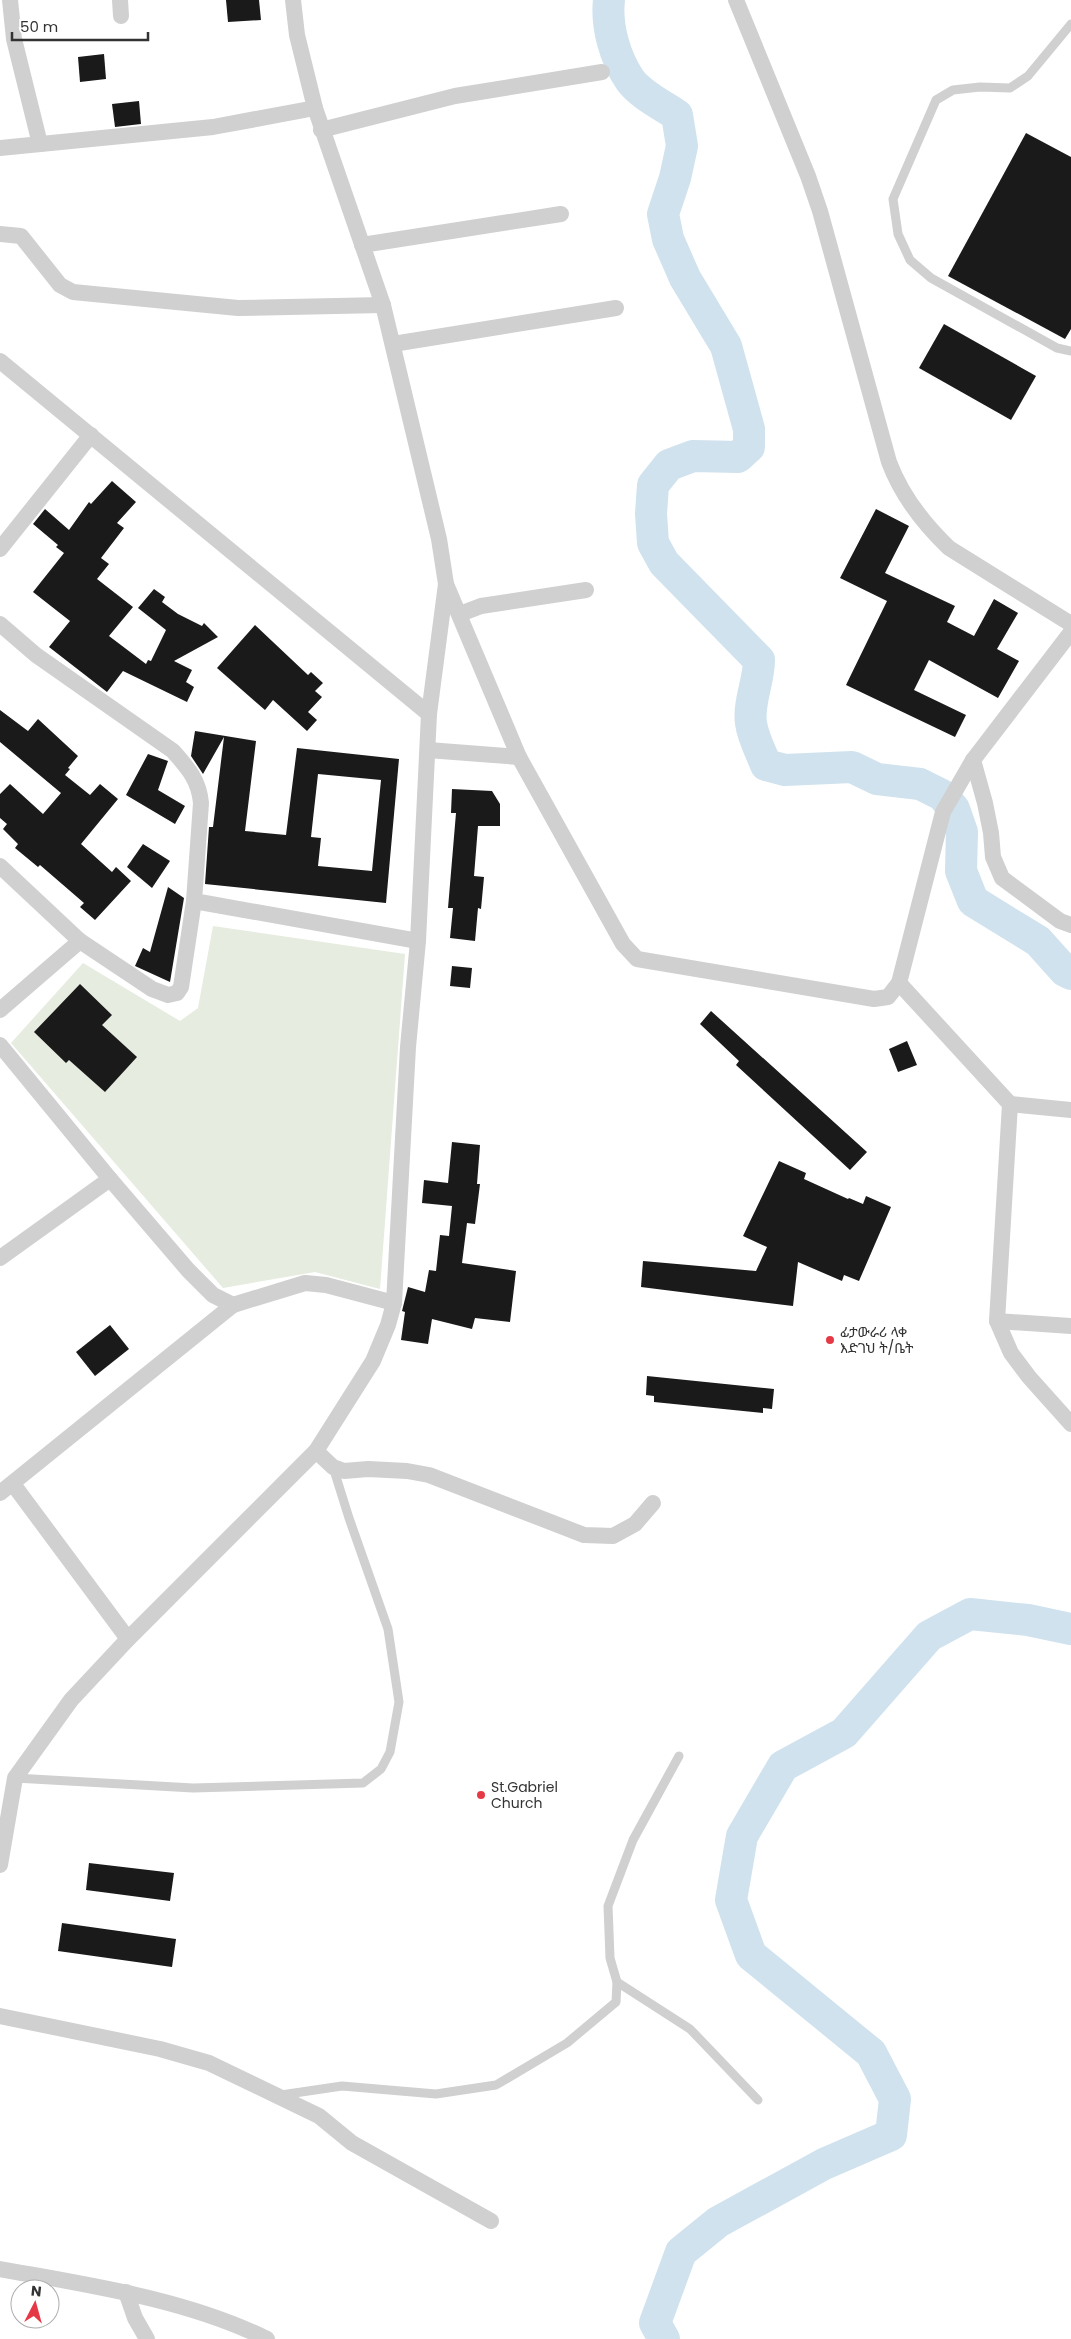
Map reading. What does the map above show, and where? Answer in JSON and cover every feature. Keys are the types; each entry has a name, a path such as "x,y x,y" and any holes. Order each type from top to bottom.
{"street":[{"path":"10,0 14,39 40,144"},
{"path":"120,0 121,16"},
{"path":"292,0 297,35 315,108 383,305 439,540 446,584 519,757 623,944 637,960 874,999 888,996 899,983 943,812 973,760 1071,632"},
{"path":"736,0 808,176 820,211 889,462 896,480 934,533 949,548 1071,624"},
{"path":"322,130 456,96 602,72"},
{"path":"0,148 213,128 315,108"},
{"path":"362,245 560,214"},
{"path":"0,234 21,236 60,285 73,292 238,308 383,305"},
{"path":"393,344 616,308"},
{"path":"0,361 429,714"},
{"path":"0,549 90,435"},
{"path":"0,1865 7,1777 71,1700 128,1639 316,1451 373,1361 388,1325 394,1303 408,1047 418,941 429,714 446,584"},
{"path":"460,614 481,606 586,590"},
{"path":"0,624 36,655 173,751 188,768 200,788 201,803 194,901 181,986 177,993 168,994 152,989 80,940 0,866"},
{"path":"428,750 519,757"},
{"path":"973,760 985,803 991,833 993,857 1002,878 1060,922 1071,925"},
{"path":"194,901 418,941"},
{"path":"0,1010 80,940"},
{"path":"899,983 1010,1104 1071,1110"},
{"path":"0,1045 110,1179 188,1270 213,1295 233,1305"},
{"path":"1010,1104 997,1321 1011,1353 1029,1377 1071,1424"},
{"path":"0,1258 110,1179"},
{"path":"128,1639 6,1488 233,1305 305,1283 326,1285 394,1303"},
{"path":"997,1321 1071,1326"},
{"path":"316,1451 333,1467 344,1470 407,1471 429,1475 584,1535 613,1536 635,1524 653,1503"},
{"path":"0,2016 160,2049 209,2063 319,2116 352,2142 491,2221"},
{"path":"0,2269 126,2292 247,2329 267,2339"},
{"path":"126,2292 135,2318 146,2339"}],"lane":[{"path":"1071,24 1028,76 1010,88 980,87 953,90 936,100 893,199 898,234 910,260 932,278 1057,348 1071,350"},
{"path":"7,1777 194,1788 362,1783 381,1769 390,1752 399,1702 388,1629 333,1467"},
{"path":"276,2096 342,2086 436,2094 496,2085 567,2043 609,2008 616,2002 617,1982 610,1958 608,1906 633,1840 678,1756"},
{"path":"617,1982 690,2029 758,2100"}],"shaded area":[{"path":"213,926 405,954 380,1289 315,1272 223,1288 11,1043 83,963 180,1021 198,1008"}],"building":[{"path":"226,0 259,0 261,20 228,22"},
{"path":"104,54 106,79 80,82 78,57"},
{"path":"139,101 141,124 115,127 112,104"},
{"path":"1026,133 1071,157 1071,329 1065,339 948,276"},
{"path":"944,324 1036,376 1011,420 919,368"},
{"path":"112,481 136,502 117,523 124,528 101,558 109,564 97,579 133,607 109,636 146,664 148,660 151,661 166,630 138,608 154,589 165,597 162,602 178,614 202,626 204,623 218,637 174,661 192,670 186,682 194,687 187,702 123,671 107,692 49,647 70,621 33,592 64,553 56,547 58,545 33,524 45,509 69,530 89,502 91,504"},
{"path":"876,509 909,526 885,573 955,606 947,622 974,636 994,599 1018,613 997,649 1019,661 998,698 929,660 914,690 966,715 955,737 846,685 887,601 840,578"},
{"path":"255,625 308,675 311,672 323,683 315,691 322,697 308,712 317,720 307,731 273,700 265,710 217,668"},
{"path":"0,710 28,731 38,719 78,756 65,775 90,795 100,784 118,799 81,844 112,872 116,867 131,881 95,920 80,907 84,903 40,865 38,867 15,848 18,844 3,829 7,824 0,818 0,794 10,784 43,814 61,793 0,742"},
{"path":"195,731 256,741 245,831 286,835 297,748 399,759 386,903 205,884 209,827 213,827 224,737 203,774 191,756","holes":["318,774 381,780 372,871 318,866 321,838 311,837"]},
{"path":"148,754 168,761 158,790 185,806 175,824 126,795"},
{"path":"452,789 492,791 500,804 500,826 478,826 474,876 484,877 481,909 478,908 475,941 450,938 453,908 448,908 456,813 451,813"},
{"path":"143,844 170,861 152,888 127,867"},
{"path":"168,887 184,898 170,982 135,966 143,948 150,952"},
{"path":"452,966 472,968 470,988 450,986"},
{"path":"80,984 112,1015 102,1025 137,1057 105,1092 69,1060 66,1063 34,1032"},
{"path":"711,1011 867,1152 850,1170 736,1065 739,1061 700,1024"},
{"path":"907,1041 917,1065 898,1072 889,1049"},
{"path":"452,1142 480,1145 477,1184 480,1184 475,1224 467,1223 462,1263 516,1271 510,1322 475,1318 472,1329 432,1319 428,1344 401,1340 405,1312 402,1311 408,1287 425,1292 429,1270 436,1271 440,1235 449,1236 452,1206 422,1203 424,1180 448,1183"},
{"path":"779,1161 806,1173 804,1179 848,1199 863,1204 866,1196 891,1207 859,1281 844,1275 842,1281 798,1262 793,1306 641,1287 643,1261 756,1271 767,1247 743,1236"},
{"path":"110,1325 129,1349 95,1376 76,1352"},
{"path":"647,1376 774,1389 772,1409 763,1408 763,1413 654,1402 654,1396 646,1395"},
{"path":"89,1863 174,1873 170,1901 86,1890"},
{"path":"62,1923 176,1939 172,1967 58,1951"}],"waterway":[{"path":"609,0 610,31 620,62 630,80 652,99 677,115 682,146 675,178 663,214 668,239 685,278 726,346 749,429 749,447 738,457 693,456 669,465 653,485 651,514 653,543 664,563 759,660 750,715 753,734 766,765 785,770 852,767 877,779 920,784 942,795 954,809 962,832 961,871 973,901 1038,941 1065,971 1071,974"},
{"path":"664,2339 655,2323 681,2252 718,2222 824,2164 891,2135 895,2099 871,2053 751,1955 731,1900 742,1836 783,1766 844,1733 929,1636 970,1614 1028,1620 1071,1629"}],"place":[{"name":"ፊታውራሪ ላቀ እድገህ ት/ቤት","path":"830,1340"},
{"name":"St.Gabriel Church","path":"481,1795"}]}
